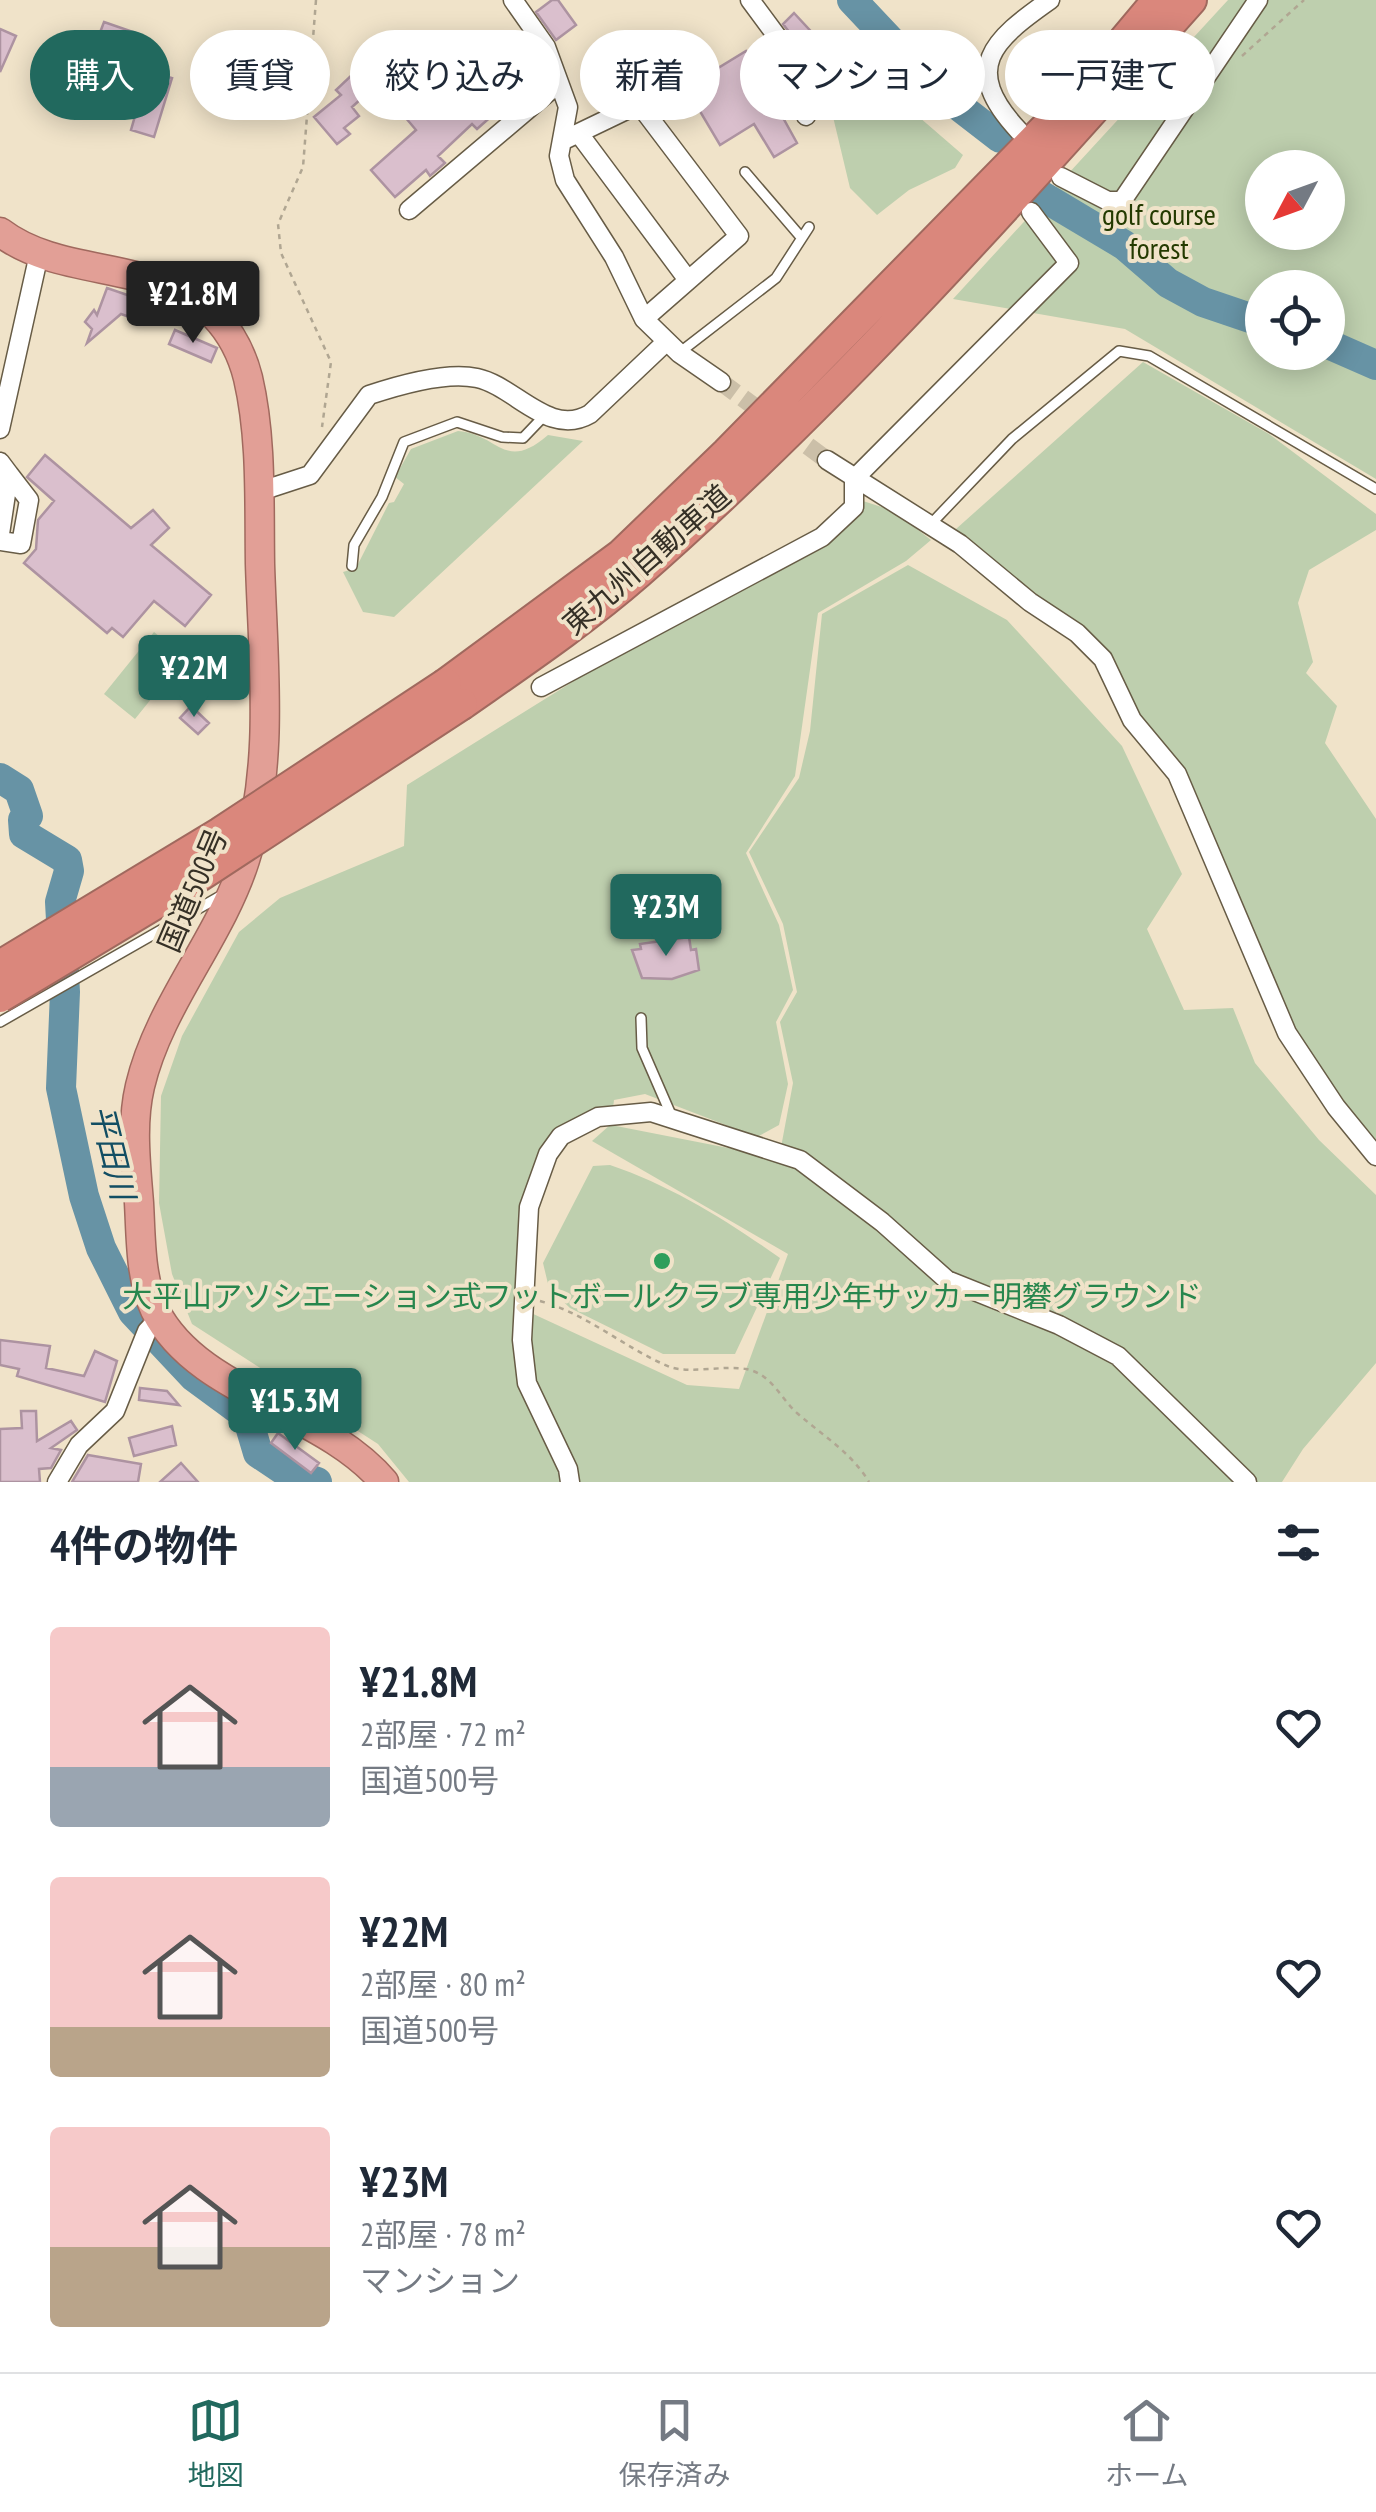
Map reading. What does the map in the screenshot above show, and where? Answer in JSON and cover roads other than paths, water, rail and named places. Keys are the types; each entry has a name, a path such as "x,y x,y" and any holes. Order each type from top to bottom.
{"highway":[{"name":"東九州自動車道","path":"0,966 454,694 621,555 728,454 1067,106 1158,0"},
{"name":"東九州自動車道","path":"0,998 178,890 454,694 637,574 745,473 934,284 1096,110 1191,0"},
{"name":"国道500号","path":"0,232 39,254 154,282 188,295 216,317 237,345 248,376 258,492 264,748 254,824 235,888 154,1046 140,1086 134,1126 141,1246 152,1326 198,1360 312,1425 358,1456 384,1482"}],"street":[{"path":"513,0 534,30"},
{"path":"750,0 773,30"},
{"path":"1019,131 990,90 989,64 995,43 1050,0"},
{"path":"1061,177 1108,202 1122,200 1258,0"},
{"path":"560,83 568,106 571,138 562,172 614,257 644,319 672,347 721,382"},
{"path":"571,138 640,104 739,236 644,319"},
{"path":"409,210 516,120"},
{"path":"571,138 688,280"},
{"path":"541,687 822,537 854,507 854,479 1069,263 1031,212"},
{"path":"0,429 39,254"},
{"path":"258,492 310,475 358,405 389,389 473,377 546,415 566,421 590,414 672,347"},
{"path":"827,460 960,544 1030,602 1077,633 1103,659 1132,720 1177,774 1288,1033 1336,1107 1376,1156"},
{"path":"0,538 4,468"},
{"path":"570,1482 568,1468 526,1383 523,1298 529,1207 553,1145 572,1129 598,1117 651,1112 800,1160 882,1222 947,1280 1059,1325 1118,1356 1248,1482"},
{"path":"57,1482 79,1445 115,1412 152,1326"}],"lane":[{"path":"745,172 800,236"},
{"path":"672,347 768,286 792,258 808,227"},
{"path":"929,526 1012,439 1120,351 1149,356 1376,489"},
{"path":"352,566 354,545 382,497 391,464 404,442 457,422 502,437 522,438 546,415"},
{"path":"0,1022 235,888"},
{"path":"640,1018 642,1048 672,1116"}],"waterway":[{"path":"852,0 934,87 1000,138"},
{"path":"1042,196 1124,245 1168,283 1203,302 1245,316"},
{"path":"1345,351 1376,365"},
{"name":"平田川","path":"0,778 19,790 28,816 23,820 24,834 67,860 69,871 60,902 65,992 61,1088 84,1196 101,1248 133,1312 194,1377 247,1416 258,1453 285,1471 317,1482"}],"tunnel":[{"path":"721,382 827,460"}],"place":[{"name":"大平山アソシエーション式フットボールクラブ専用少年サッカー明礬グラウンド","path":"662,1261"}],"park label":[{"name":"golf course forest","path":"1159,230"}]}
